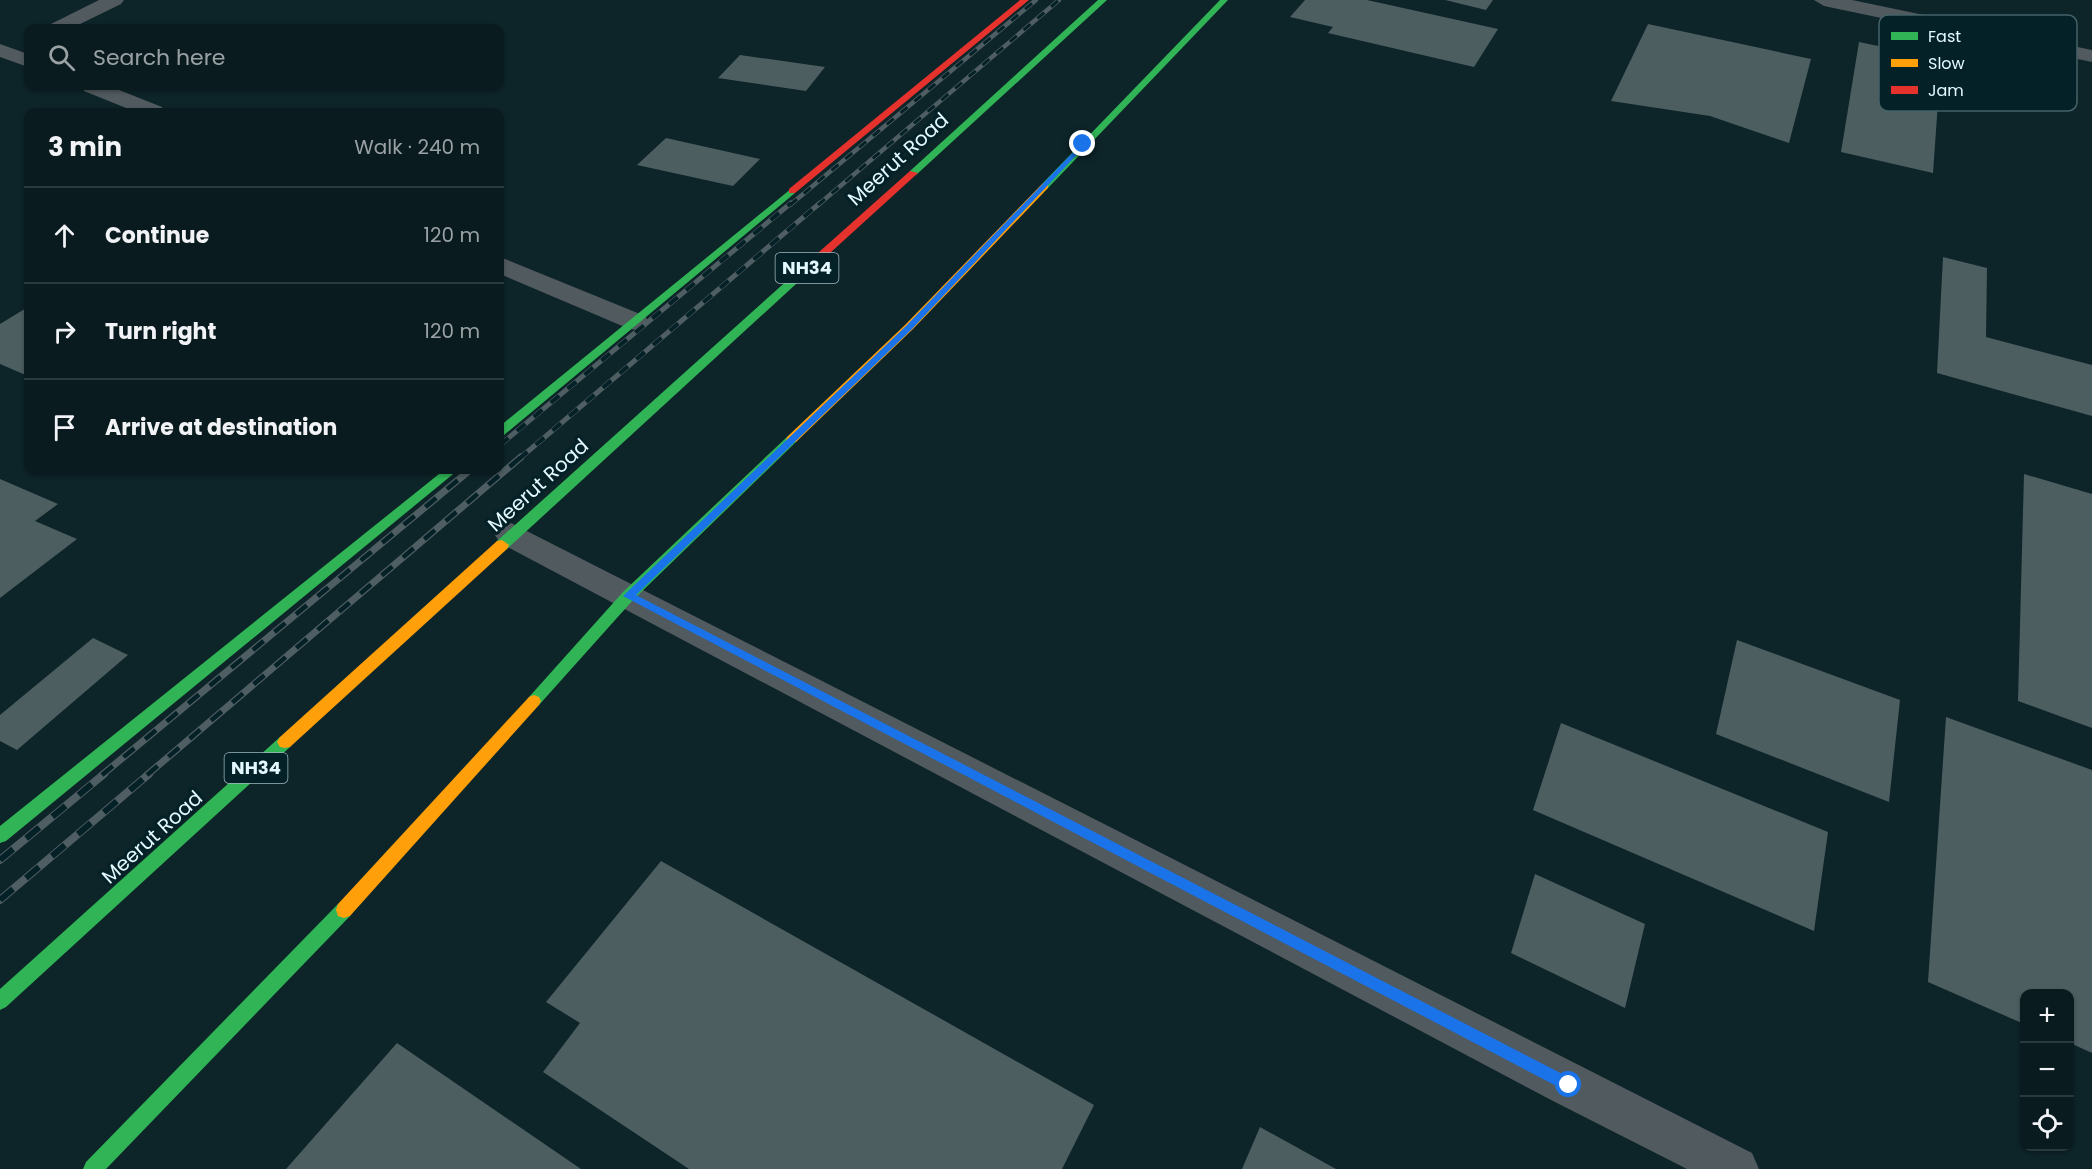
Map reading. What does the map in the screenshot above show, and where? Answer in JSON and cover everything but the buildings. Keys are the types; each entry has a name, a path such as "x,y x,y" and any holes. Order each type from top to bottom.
{"main road":[{"name":"Meerut Road","path":"504,429 1025,0"},
{"name":"Meerut Road","path":"0,1001 1103,0"},
{"path":"93,1169 385,868 628,596 909,327 1224,0"},
{"path":"0,836 447,474"}],"street":[{"path":"66,24 114,0"},
{"path":"1824,0 1896,15"},
{"path":"4,52 24,44"},
{"path":"4,52 24,60"},
{"path":"2077,53 2092,56"},
{"path":"102,90 144,108"},
{"path":"504,267 636,322"},
{"path":"511,536 1569,1085 1736,1169"}],"railway":[{"path":"790,205 1036,0"},
{"path":"818,205 1059,0"},
{"path":"504,442 791,203"},
{"path":"519,459 820,203"},
{"path":"504,471 521,457"},
{"path":"102,775 465,474"},
{"path":"147,775 501,474"},
{"path":"0,860 104,774"},
{"path":"0,900 149,774"}],"traffic: fast":[{"path":"913,173 1103,0"},
{"path":"1045,186 1224,0"},
{"path":"504,429 792,191"},
{"path":"502,545 804,271"},
{"path":"534,701 628,596 792,439"},
{"path":"0,836 447,474"},
{"path":"0,1001 285,742"},
{"path":"93,1169 344,910"}],"traffic: slow":[{"path":"792,439 909,327 1045,186"},
{"path":"285,742 502,545"},
{"path":"344,910 534,701"}],"traffic: jam":[{"path":"792,191 1025,0"},
{"path":"804,271 913,173"}],"route":[{"path":"1083,144 909,327 628,596 1569,1085"}]}
